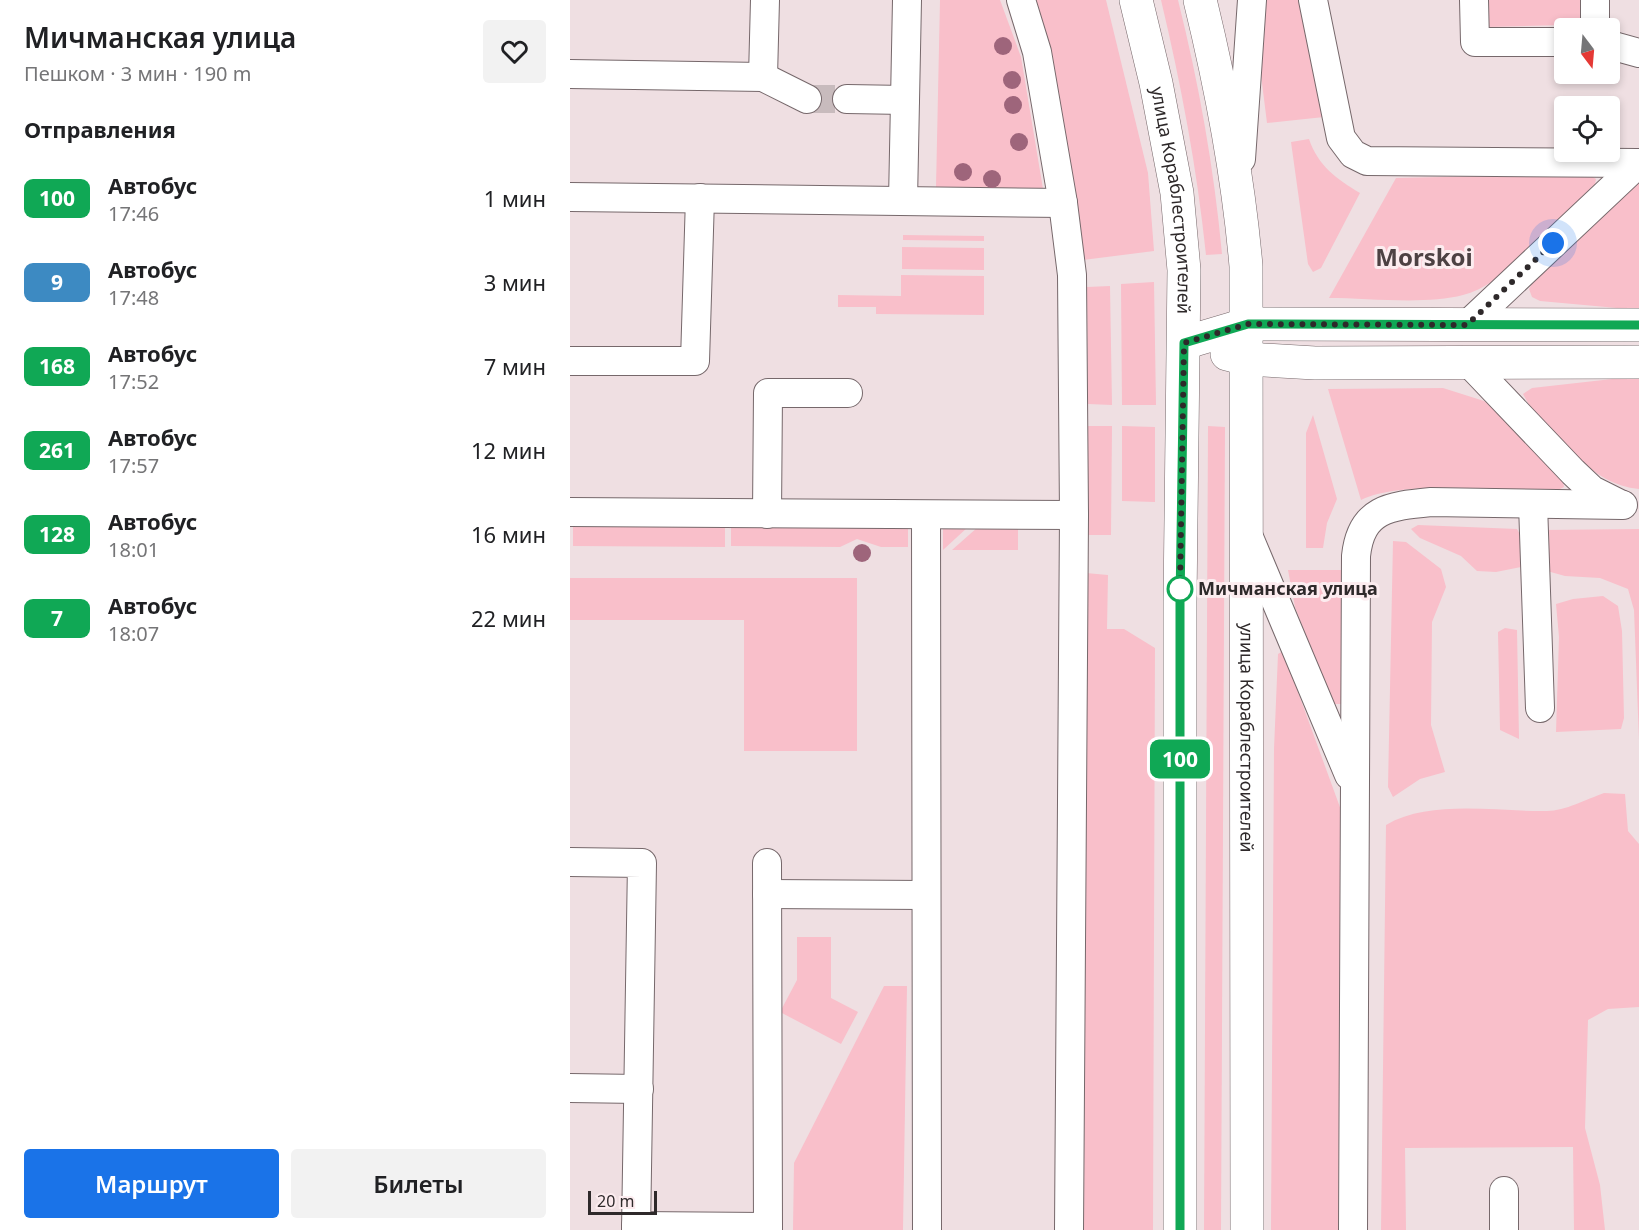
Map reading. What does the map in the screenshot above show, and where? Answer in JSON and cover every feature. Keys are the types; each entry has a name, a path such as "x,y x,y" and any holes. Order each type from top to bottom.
{"main road":[{"name":"улица Кораблестроителей","path":"1136,0 1156,83 1177,193 1184,270 1180,602 1180,1230"},
{"name":"улица Кораблестроителей","path":"1200,0 1216,66 1239,188 1248,324 1245,527 1247,1230"},
{"path":"1184,343 1248,324 1639,325"},
{"path":"1184,343 1247,359 1315,363 1639,362"}],"street":[{"path":"763,77 765,0"},
{"path":"903,201 907,0"},
{"path":"1021,0 1037,51 1063,203 1072,275 1074,515 1069,1230"},
{"path":"1239,188 1252,0"},
{"path":"1313,0 1341,138 1353,154 1367,161 1639,163"},
{"path":"1474,0 1474,42 1554,42"},
{"path":"1595,0 1595,18"},
{"path":"1620,48 1639,53"},
{"path":"570,74 763,77 807,99"},
{"path":"847,99 905,99"},
{"path":"1467,325 1639,163"},
{"path":"570,197 1063,203"},
{"path":"570,361 695,361 700,198"},
{"path":"1469,363 1592,490 1631,505"},
{"path":"767,514 768,393 848,393"},
{"path":"1353,1230 1353,785 1358,535 1369,520 1388,509 1408,504 1431,502 1631,505"},
{"path":"1533,504 1540,708"},
{"path":"570,512 1074,515"},
{"path":"926,515 927,1230"},
{"path":"1245,527 1353,785"},
{"path":"570,862 642,863 636,1228 768,1229 767,863"},
{"path":"767,894 925,895"},
{"path":"570,1088 639,1089"},
{"path":"1504,1191 1504,1230"}],"shaded area":[{"path":"940,0 1000,0 1021,57 1043,189 936,187"},
{"path":"1031,0 1106,0 1148,173 1154,251 1083,260"},
{"path":"1161,0 1178,0 1186,32 1210,158 1222,254 1206,255 1188,126"},
{"path":"1263,0 1300,0 1324,117 1267,123 1258,51"},
{"path":"1487,0 1601,0 1602,18 1554,18 1554,25 1487,27"},
{"path":"1309,139 1318,157 1329,171 1360,193 1321,268 1313,272 1308,264 1291,142"},
{"path":"1588,174 1596,179 1595,184 1533,248 1498,278 1480,288 1463,295 1432,300 1329,298 1396,178"},
{"path":"1639,182 1639,310 1540,301 1532,297 1529,289 1533,282 1624,193"},
{"path":"903,235 984,236 984,241 903,240"},
{"path":"902,247 984,248 984,270 902,269"},
{"path":"901,275 984,276 984,315 876,314 876,307 838,307 838,295 901,296"},
{"path":"1154,282 1156,405 1122,405 1121,284"},
{"path":"1110,286 1112,405 1088,404 1087,287"},
{"path":"1639,376 1639,489 1622,486 1606,479 1577,458 1529,405 1523,394 1532,388"},
{"path":"1443,388 1484,401 1501,414 1563,481 1564,487 1554,492 1428,488 1379,494 1361,500 1328,389"},
{"path":"1313,415 1337,499 1327,523 1323,548 1306,548 1306,433"},
{"path":"1088,426 1112,426 1111,535 1087,535"},
{"path":"1122,426 1155,427 1155,502 1122,501"},
{"path":"1208,426 1225,427 1221,1230 1204,1230"},
{"path":"573,523 725,525 725,547 573,546"},
{"path":"731,525 908,526 908,547 881,547 857,539 840,547 731,546"},
{"path":"1418,525 1517,529 1526,546 1526,566 1496,572 1477,571 1461,556 1420,538 1411,529"},
{"path":"943,527 968,527 943,550"},
{"path":"978,527 1018,527 1018,550 952,550"},
{"path":"1639,529 1639,740 1634,610 1628,589 1600,578 1565,576 1547,571 1543,530"},
{"path":"1393,541 1406,542 1441,569 1446,587 1432,622 1431,725 1445,772 1420,779 1393,797 1388,787"},
{"path":"1288,570 1342,570 1341,704 1334,704 1330,699 1295,607"},
{"path":"1086,573 1108,575 1107,629 1124,629 1155,648 1153,1230 1084,1230"},
{"path":"570,578 857,578 857,751 744,751 744,620 570,620"},
{"path":"1603,596 1618,606 1622,631 1624,718 1621,729 1556,732 1559,637 1556,604 1573,599"},
{"path":"1505,628 1517,630 1519,739 1500,730 1498,632"},
{"path":"1283,651 1341,810 1338,1230 1271,1230 1274,749 1278,654"},
{"path":"1604,793 1625,794 1628,831 1639,844 1639,1007 1608,1009 1588,1020 1585,1128 1600,1185 1605,1230 1574,1230 1573,1147 1405,1148 1406,1230 1381,1230 1386,825 1404,817 1443,809 1554,810"},
{"path":"797,937 831,937 831,998 858,1012 841,1044 780,1012 797,980"},
{"path":"884,986 907,986 903,1230 793,1230 794,1163"}],"tunnel":[{"path":"807,99 847,99"}],"bus line":[{"name":"100","path":"1180,1230 1180,602 1184,343 1248,324 1639,325"}],"place":[{"name":"Мичманская улица","path":"1180,589"}],"district":[{"name":"Morskoi","path":"1424,258"}],"route":[{"path":"1180,589 1184,343 1248,324 1467,325 1553,243"}]}
